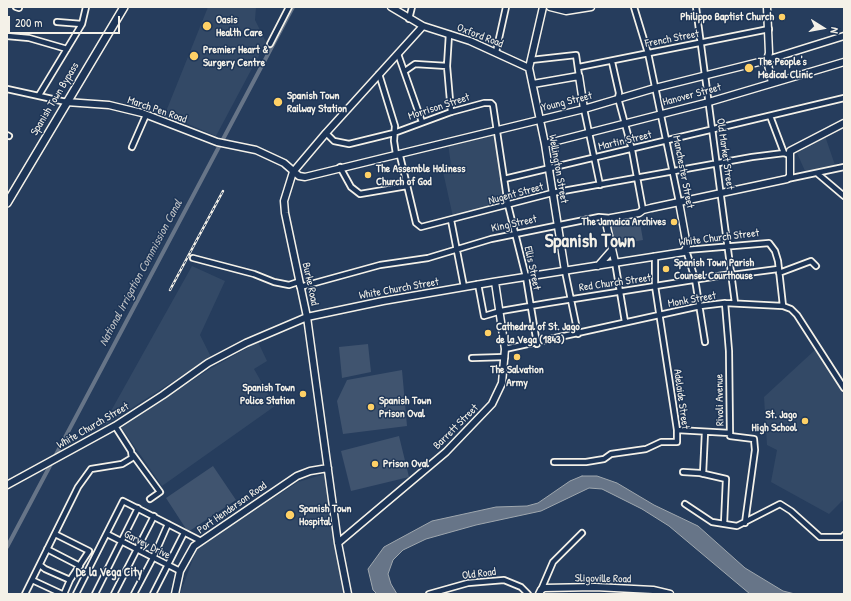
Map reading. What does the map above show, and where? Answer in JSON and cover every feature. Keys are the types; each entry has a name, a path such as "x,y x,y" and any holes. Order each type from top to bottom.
{"main road":[{"name":"Spanish Town Bypass","path":"7,203 124,7"}],"street":[{"path":"39,95 82,24 86,7"},
{"path":"270,44 289,7"},
{"name":"Oxford Road","path":"391,7 423,26 470,41 529,68"},
{"path":"409,18 412,7"},
{"path":"496,52 506,7"},
{"name":"Wellington Street","path":"543,7 529,68 544,144 565,271 578,334"},
{"path":"550,7 566,11 577,8 591,7"},
{"name":"Manchester Street","path":"634,7 648,53 662,113 679,202 686,250 695,279 705,342"},
{"name":"Old Market Street","path":"696,7 735,303"},
{"path":"767,7 769,53 767,60 772,83"},
{"path":"57,22 82,24"},
{"name":"Burke Road","path":"348,594 338,543 307,317 285,213 284,200 293,172 326,133 423,26"},
{"name":"French Street","path":"579,67 612,62 648,53 700,44 768,29"},
{"path":"449,34 447,66 451,112"},
{"path":"7,36 29,38 67,49"},
{"name":"Young Street","path":"293,172 299,176 305,177 584,109 655,88 767,60 844,36"},
{"path":"398,54 422,122"},
{"path":"531,60 577,56 584,109 600,185"},
{"path":"612,62 619,93 618,98 626,123 632,150 643,210"},
{"name":"Hanover Street","path":"544,144 709,102 844,62"},
{"path":"405,71 415,64 447,66"},
{"path":"379,74 395,126 394,141 396,154"},
{"path":"533,84 579,76"},
{"name":"March Pen Road","path":"7,90 39,95 66,102 109,105 146,115 217,142 256,150 284,163 293,172"},
{"path":"842,98 844,103"},
{"name":"Martin Street","path":"504,179 595,157 632,150 667,140 842,98"},
{"name":"Morrison Street","path":"326,133 334,141 349,144 394,133 451,112 484,102 491,103"},
{"name":"Ellis Street","path":"491,103 493,105 508,205 526,277 537,344"},
{"path":"132,147 146,115"},
{"path":"770,116 786,154 790,176 787,179"},
{"path":"786,154 793,148 844,123"},
{"name":"Nugent Street","path":"396,154 400,156 418,226 421,227 552,193 717,164 786,154"},
{"name":"King Street","path":"193,258 254,274 274,282 289,285 298,282 300,286 380,265 428,258 491,239 599,217 611,218 639,213 643,210 787,179 818,174 844,167"},
{"path":"340,168 351,187 360,194 407,186"},
{"path":"818,174 844,196"},
{"path":"611,218 608,220 607,227 615,262 625,322"},
{"path":"451,220 464,287"},
{"name":"White Church Street","path":"7,485 115,426 163,395 208,363 246,343 307,317 383,301 478,284 598,266 682,252 686,250 769,243 775,251 783,306"},
{"path":"598,266 612,250"},
{"name":"Adelaide Street","path":"554,462 586,462 604,459 611,454 646,449 660,442 677,442 677,430 655,286 655,256"},
{"name":"Red Church Street","path":"478,284 484,316 500,311 695,279 731,274 779,271 811,261 816,266"},
{"name":"Barrett Street","path":"338,543 446,452 492,404 499,390 505,357 495,282"},
{"name":"Rivoli Avenue","path":"725,303 729,350 730,436 754,439 755,450 745,523"},
{"name":"Monk Street","path":"505,349 537,344 625,322 700,306 735,303 783,306"},
{"path":"783,306 792,309 797,315 844,388"},
{"path":"472,358 505,357"},
{"path":"115,426 133,455 160,492 150,499"},
{"path":"677,430 730,433"},
{"path":"704,474 706,432"},
{"path":"25,594 78,487 91,469 122,464 132,458 133,455"},
{"name":"Port Henderson Road","path":"175,594 180,571 194,546 297,476 310,471 328,468"},
{"path":"683,472 704,474 726,479 724,524"},
{"path":"32,580 64,593 75,594 123,502 154,516 201,541"},
{"path":"685,504 712,522 737,526 780,504 791,511 820,537 842,537 844,535"},
{"path":"95,594 138,508"},
{"path":"114,594 154,516"},
{"path":"134,594 153,558 168,524"},
{"path":"153,594 184,533"},
{"path":"540,592 553,562 582,533"},
{"path":"55,534 89,551 70,580 64,593"},
{"name":"Garvey Drive","path":"107,534 180,571"},
{"path":"47,549 80,566"},
{"path":"40,565 45,569 70,580"},
{"name":"Old Road","path":"429,594 445,591 468,583 504,580 522,587 528,594"},
{"path":"172,594 176,584"},
{"name":"Sligoville Road","path":"540,592 594,587 653,590 670,594"}],"shaded area":[{"path":"208,7 256,7 255,20 266,42 216,136 165,114"},
{"path":"494,132 505,203 453,217 442,167 451,165 448,143"},
{"path":"825,136 835,165 805,171 797,153"},
{"path":"639,217 643,240 615,245 611,222"},
{"path":"192,266 225,281 200,335 211,357 102,427"},
{"path":"258,342 267,361 254,369 275,406 162,486 121,427 210,369"},
{"path":"368,344 371,372 342,378 339,347"},
{"name":"St. Jago High School","path":"816,349 844,393 844,499 829,514 771,482 777,450 767,445 764,397"},
{"name":"Spanish Town Prison Oval","path":"402,370 407,426 343,434 337,401 347,380"},
{"name":"Prison Oval","path":"399,436 409,477 351,491 341,451"},
{"path":"213,466 236,500 188,532 166,498"},
{"name":"Spanish Town Hospital","path":"325,474 345,594 180,594 197,548 298,482"},
{"path":"582,476 597,476 617,483 654,505 698,526 745,568 783,591 795,594 750,594 669,526 642,509 602,489 589,488 541,511 476,525 426,539 403,550 393,560 388,574 391,584 397,594 377,594 373,590 368,569 384,547 432,521 496,507 527,506 538,503 570,481"}],"waterway":[{"name":"National Irrigation Commission Canal","path":"7,547 293,7"}],"railway":[{"path":"170,290 223,191"}],"place":[{"name":"Philippo Baptist Church","path":"782,17"},
{"name":"Oasis Health Care","path":"207,26"},
{"name":"Premier Heart & Surgery Centre","path":"194,56"},
{"name":"The People's Medical Clinic","path":"749,68"},
{"name":"Spanish Town Railway Station","path":"278,102"},
{"name":"The Assemble Holiness Church of God","path":"368,175"},
{"name":"The Jamaica Archives","path":"674,222"},
{"name":"Spanish Town Parish Counsel Courthouse","path":"666,269"},
{"name":"Cathedral of St. Jago de la Vega (1843)","path":"488,333"},
{"name":"The Salvation Army","path":"517,357"},
{"name":"Spanish Town Police Station","path":"303,394"},
{"name":"Spanish Town Prison Oval","path":"371,407"},
{"name":"St. Jago High School","path":"805,421"},
{"name":"Prison Oval","path":"375,464"},
{"name":"Spanish Town Hospital","path":"290,515"}],"district":[{"name":"Spanish Town","path":"590,242"},
{"name":"De la Vega City","path":"109,573"}]}
